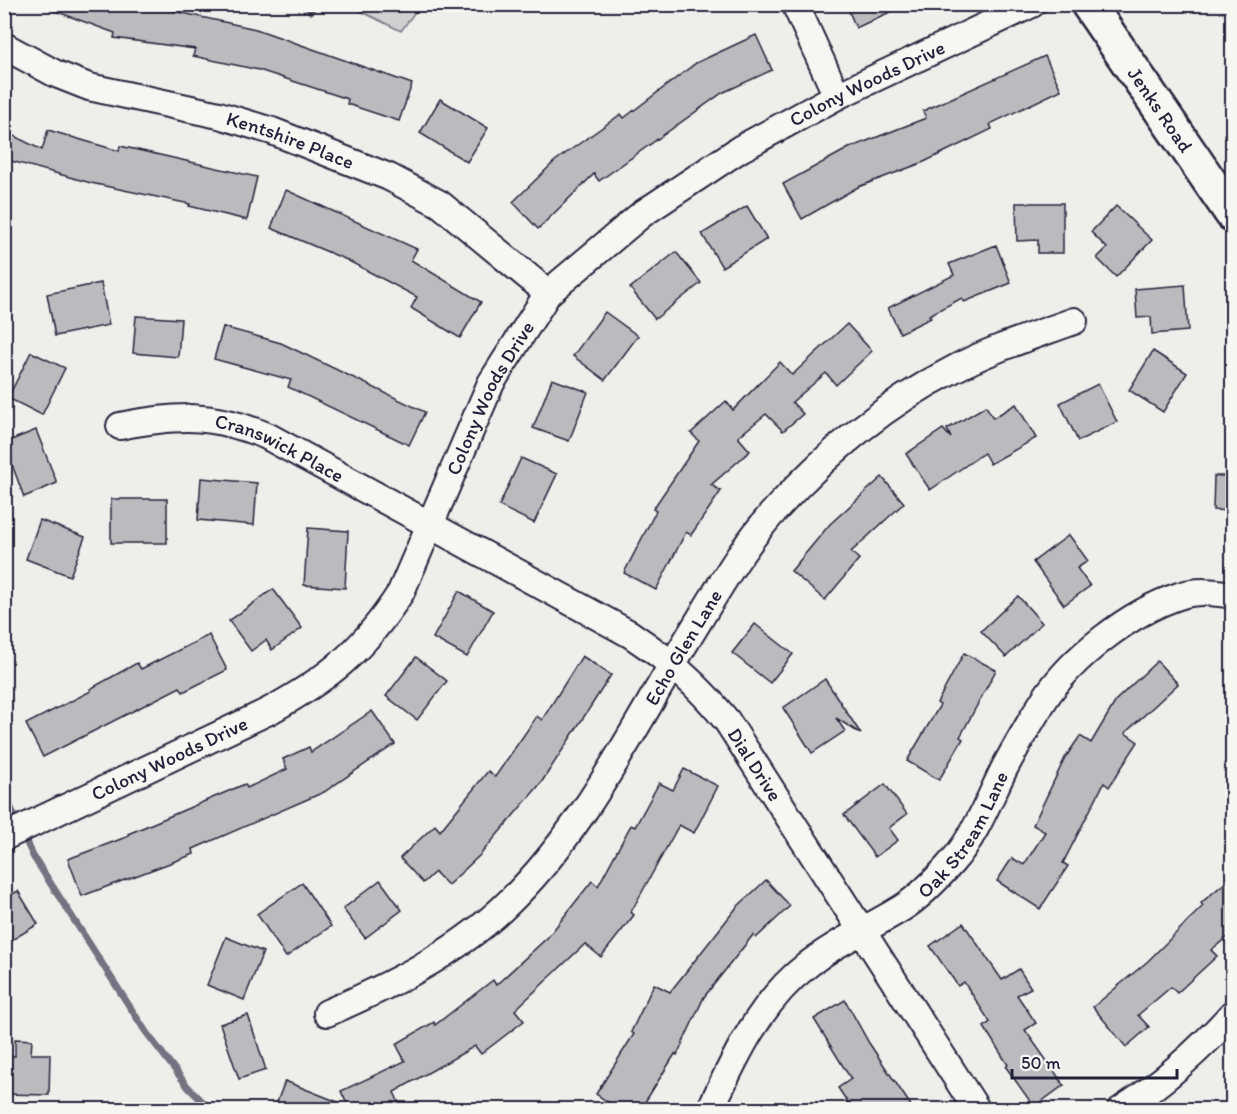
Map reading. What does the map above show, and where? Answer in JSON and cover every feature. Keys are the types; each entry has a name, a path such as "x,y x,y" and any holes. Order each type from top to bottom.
{"street":[{"path":"795,4 837,96"},
{"name":"Colony Woods Drive","path":"4,837 269,711 327,676 349,658 383,620 401,592 491,383 548,293 652,208 740,149 837,96 1032,4"},
{"name":"Jenks Road","path":"1088,4 1233,214"},
{"name":"Kentshire Place","path":"4,46 56,75 89,87 251,124 389,177 440,204 548,293"},
{"name":"Echo Glen Lane","path":"327,1013 365,997 442,954 501,910 544,866 592,798 739,558 778,507 830,455 892,406 952,369 1074,321"},
{"name":"Cranswick Place","path":"120,426 183,416 226,421 245,427 429,524"},
{"name":"Dial Drive","path":"429,524 630,634 673,663 706,695 727,721 977,1110"},
{"name":"Oak Stream Lane","path":"710,1110 747,1039 768,1005 787,982 826,951 904,907 953,861 966,844 1006,766 1045,699 1096,644 1123,624 1180,595 1206,591 1233,595"},
{"path":"1121,1110 1169,1077 1195,1055 1233,1014"}],"shaded area":[{"path":"420,4 401,31 348,5"}],"building":[{"path":"44,4 174,4 173,11 256,29 412,84 399,121 347,104 348,99 259,70 193,56 195,49 114,38 115,33 44,7"},
{"path":"846,4 907,4 856,28"},
{"path":"756,35 772,70 722,93 599,181 594,174 538,229 513,202 555,161 621,114 624,118 696,63"},
{"path":"1045,56 1061,90 990,124 992,129 924,162 858,187 802,219 783,184 849,148 926,118 923,111"},
{"path":"440,99 488,128 467,162 420,133"},
{"path":"48,130 119,151 120,146 257,177 247,220 189,206 190,204 91,183 4,159 4,131 42,150"},
{"path":"286,190 417,249 411,260 481,302 460,338 411,308 417,297 347,260 271,228"},
{"path":"1016,203 1063,203 1063,253 1038,253 1038,240 1017,241"},
{"path":"747,206 767,239 722,267 702,234"},
{"path":"1116,206 1152,240 1116,277 1097,258 1107,248 1091,232"},
{"path":"996,245 1011,283 964,302 962,298 929,315 931,318 900,333 888,308 954,275 949,264"},
{"path":"676,252 701,283 655,319 630,288"},
{"path":"101,283 109,325 55,336 47,294"},
{"path":"1185,285 1188,331 1152,334 1151,317 1137,318 1135,289"},
{"path":"605,312 638,336 605,380 573,356"},
{"path":"136,316 181,319 178,357 133,353"},
{"path":"847,324 872,351 836,385 826,373 792,402 803,414 783,431 766,414 738,437 750,451 711,485 721,491 691,535 686,532 656,590 624,573 656,511 653,509 699,441 691,433 726,401 733,410 780,362 792,375"},
{"path":"223,327 281,343 425,412 409,445 288,387 291,380 214,359"},
{"path":"1153,351 1187,373 1163,412 1129,390"},
{"path":"31,352 65,368 42,415 8,398"},
{"path":"552,379 588,392 569,441 533,428"},
{"path":"1098,384 1117,422 1078,441 1060,403"},
{"path":"1016,404 1036,438 990,464 984,453 930,490 906,454 943,429 951,438 947,429 986,406 993,418"},
{"path":"36,430 57,483 24,497 4,443"},
{"path":"521,458 557,474 534,523 499,506"},
{"path":"1214,476 1233,476 1233,511 1213,510"},
{"path":"882,477 904,503 851,552 859,559 825,600 791,571 830,524"},
{"path":"201,478 257,483 254,525 198,520"},
{"path":"111,499 167,499 167,543 111,543"},
{"path":"40,520 85,537 70,576 26,559"},
{"path":"308,528 348,531 345,588 304,585"},
{"path":"1069,535 1088,561 1077,568 1090,586 1064,605 1033,562"},
{"path":"273,589 302,628 272,650 266,640 251,651 229,621"},
{"path":"459,591 493,611 467,657 433,638"},
{"path":"1018,596 1042,623 1006,657 981,631"},
{"path":"755,624 793,654 770,683 732,653"},
{"path":"209,635 227,670 183,692 180,687 43,757 26,724 91,691 90,689 137,663 141,669"},
{"path":"964,653 996,670 960,737 963,739 939,780 907,761 940,705 937,703"},
{"path":"582,656 611,675 541,783 480,855 448,885 435,872 423,883 400,858 435,825 440,831 488,771 495,777 537,716 542,720"},
{"path":"416,657 447,681 417,720 386,696"},
{"path":"1157,661 1178,684 1125,733 1138,742 1109,787 1104,783 1063,863 1068,866 1040,909 997,881 1012,858 1024,865 1045,832 1033,825 1065,758 1080,736 1091,743 1117,699"},
{"path":"825,679 861,734 836,718 845,731 812,753 783,708"},
{"path":"372,711 395,744 324,792 193,849 194,854 82,896 68,859 129,836 128,834 245,784 247,788 287,769 283,759 309,747 311,752"},
{"path":"684,769 718,786 694,833 679,825 631,912 634,915 601,957 585,944 515,1010 524,1021 481,1054 475,1046 394,1092 402,1110 274,1110 285,1081 348,1106 341,1091 405,1061 396,1044 434,1022 435,1025 493,980 496,985 548,937 592,881 598,886 631,825 635,827 659,783 673,790"},
{"path":"885,784 907,814 889,828 898,840 875,857 844,815"},
{"path":"1233,876 1233,933 1211,950 1217,956 1177,993 1171,987 1138,1015 1149,1027 1126,1047 1093,1007 1148,961 1203,906 1201,903"},
{"path":"380,880 402,910 365,938 343,909"},
{"path":"766,880 790,906 756,938 753,935 704,997 677,1055 675,1054 640,1110 620,1110 596,1094 634,1034 631,1032 654,984 670,992 737,907"},
{"path":"302,883 331,926 286,957 257,914"},
{"path":"18,891 38,924 4,945 4,899"},
{"path":"963,923 1002,980 1019,969 1031,988 1017,995 1036,1023 1025,1030 1064,1085 1034,1107 1006,1067 1008,1065 984,1027 990,1022 964,982 958,986 930,946"},
{"path":"226,937 263,952 244,1000 207,985"},
{"path":"845,1000 869,1043 914,1110 853,1110 838,1088 851,1079 814,1019"},
{"path":"248,1015 266,1070 239,1079 220,1024"},
{"path":"15,1039 32,1040 31,1054 50,1054 49,1095 4,1094 4,1056 15,1056"}],"waterway":[{"path":"304,4 311,11"},
{"path":"4,793 33,856 146,1032 188,1087 211,1110"}]}
